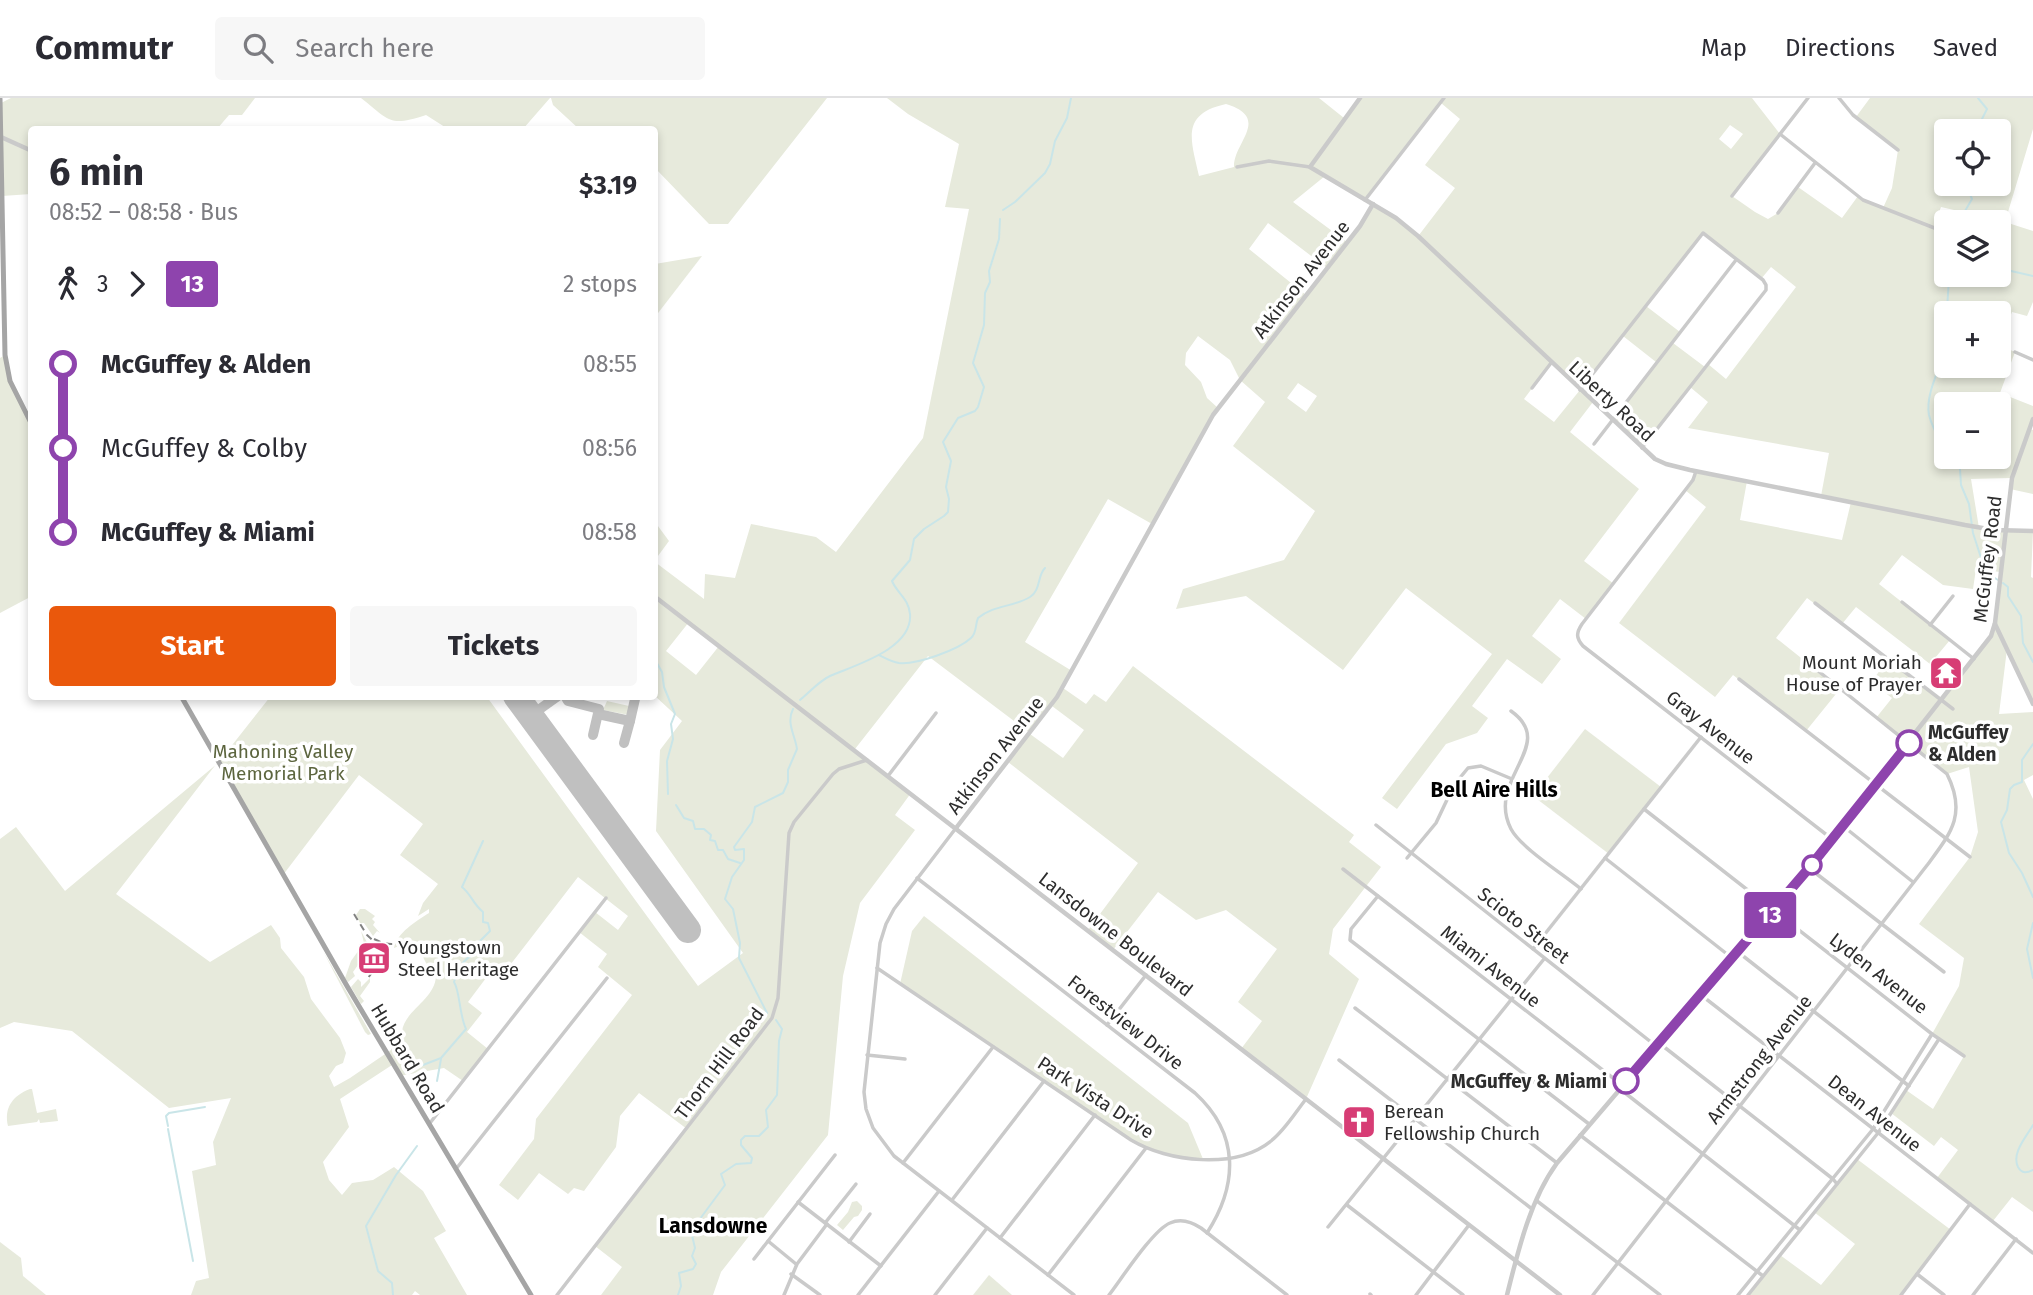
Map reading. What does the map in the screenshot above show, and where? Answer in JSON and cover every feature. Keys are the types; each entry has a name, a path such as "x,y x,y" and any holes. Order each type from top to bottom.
{"main road":[{"path":"0,99 2,340 10,381 28,417"},
{"name":"Hubbard Road","path":"183,700 428,1125 531,1295"}],"street":[{"path":"1310,167 1360,98"},
{"path":"1365,200 1444,98"},
{"path":"1732,196 1808,98"},
{"path":"1839,98 1853,115 1898,149"},
{"path":"1780,134 1863,200 1934,228"},
{"path":"0,137 28,149"},
{"name":"Liberty Road","path":"1237,167 1269,161 1310,167 1396,218 1642,448 1663,464 1978,528 2033,531"},
{"path":"1778,213 1815,163"},
{"name":"Atkinson Avenue","path":"1074,1295 903,1163 883,1143 869,1118 864,1092 867,1055 876,968 886,924 917,878 1058,696 1213,415 1360,226 1373,204"},
{"path":"1580,390 1703,233 1761,279 1767,286 1766,290 1642,448"},
{"path":"1594,444 1736,260"},
{"path":"2015,352 2033,360"},
{"path":"1532,388 1551,363"},
{"name":"McGuffey Road","path":"1507,1295 1537,1201 1545,1180 1557,1163 1809,868 1991,636 1995,623 2012,478 2033,419"},
{"name":"Gray Avenue","path":"1696,471 1693,480 1582,624 1577,635 1583,646 1832,839"},
{"path":"1930,625 1954,596"},
{"name":"Lansdowne Boulevard","path":"658,599 1560,1295"},
{"path":"1902,602 1974,659"},
{"path":"1815,603 1953,709"},
{"path":"1995,623 2033,704"},
{"path":"1812,666 1943,770 1950,782 1955,821 1946,840"},
{"path":"1739,679 1970,857"},
{"path":"1511,711 1524,722 1529,734 1527,747 1506,793 1505,810 1512,830 1522,843 1581,889"},
{"path":"888,776 936,713"},
{"path":"1533,949 1701,737"},
{"name":"Thorn Hill Road","path":"557,1295 772,1018 778,1002 790,828 837,771 867,760"},
{"path":"1407,858 1436,823 1454,785 1468,768 1481,766 1512,779"},
{"name":"Lyden Avenue","path":"1644,809 1932,1034 1964,1056"},
{"name":"Scioto Street","path":"1376,825 1544,958 1833,1178 1837,1184"},
{"path":"1843,826 1913,882"},
{"name":"Armstrong Avenue","path":"1593,1295 1946,840"},
{"path":"1605,858 1732,958"},
{"path":"1809,868 1944,972"},
{"name":"Miami Avenue","path":"1343,869 1511,999 1800,1230"},
{"name":"Forestview Drive","path":"917,878 1203,1100 1223,1130 1230,1172 1227,1196 1207,1233"},
{"path":"1378,896 1351,929 1350,940 1588,1124"},
{"path":"428,1125 606,898"},
{"path":"1738,952 1909,1086"},
{"path":"1328,1227 1544,958"},
{"name":"Park Vista Drive","path":"876,968 1095,1115 1146,1148 1164,1155 1184,1158 1250,1152 1271,1141 1306,1099"},
{"path":"1107,1025 1146,975"},
{"path":"456,1169 607,978"},
{"name":"Dean Avenue","path":"1701,995 2033,1252"},
{"path":"1355,1008 1557,1163"},
{"path":"1738,1295 1873,1129 1932,1034"},
{"path":"1748,1295 1878,1133 1939,1039"},
{"path":"903,1163 993,1047"},
{"path":"867,1055 905,1059"},
{"path":"1339,1060 1534,1210"},
{"path":"951,1200 1044,1081"},
{"path":"1000,1238 1095,1115"},
{"path":"1580,1135 1763,1276"},
{"path":"1048,1275 1146,1148"},
{"path":"754,1259 835,1155"},
{"path":"784,1295 797,1264 856,1184"},
{"path":"858,1295 939,1191"},
{"path":"1537,1201 1660,1295"},
{"path":"798,1202 881,1266"},
{"path":"1900,1295 1970,1204"},
{"path":"1347,1205 1463,1295"},
{"path":"849,1242 870,1214"},
{"path":"1109,1295 1157,1232 1175,1222 1188,1222 1207,1233 1283,1294"},
{"path":"1416,1295 1469,1225"},
{"path":"935,1295 987,1228"},
{"path":"1973,1295 2016,1239"},
{"path":"768,1241 797,1264"},
{"path":"791,1274 820,1295"},
{"path":"1917,1274 1944,1295"}],"green space":[{"path":"11,98 255,98 242,115 229,115 220,126 28,126 28,194 2,196 1,103"},
{"path":"361,98 550,98 526,126 443,126 426,115 397,121 378,112"},
{"path":"551,98 827,98 728,224 709,224 658,171 658,126 576,126 553,105"},
{"name":"Mahoning Valley Memorial Park","path":"887,98 1319,98 1344,118 1360,98 1752,98 1780,134 1732,196 1768,219 1778,213 1798,187 1842,218 1858,196 1883,208 1892,188 1898,150 1856,117 1870,98 2033,98 2033,129 2009,210 1954,210 1941,207 1940,210 1934,210 1934,287 2011,287 2011,224 2033,231 2033,302 2027,316 2012,312 2011,315 2011,301 1934,301 1934,378 2005,378 2000,392 1934,392 1934,469 2011,469 2011,397 2033,406 2030,429 2033,430 2033,494 2010,489 2011,478 1971,479 1979,528 2033,531 2033,704 2007,649 1999,714 2033,712 2033,775 2024,780 2033,799 2033,1212 2012,1197 1993,1221 1937,1178 1958,1150 1941,1137 1934,1146 1891,1113 1906,1090 1933,1109 1964,1056 1932,1034 1959,986 1964,958 1919,924 1970,857 1978,832 1969,767 1947,774 1876,718 1892,698 1871,682 1888,660 1941,701 1986,643 1995,623 2000,572 1976,569 1973,589 1943,585 1902,555 1879,584 1950,640 1930,664 1856,607 1842,624 1807,598 1776,638 1840,689 1806,731 1733,675 1715,697 1619,623 1706,507 1685,490 1696,471 1747,481 1740,520 1842,540 1851,502 1821,496 1829,453 1688,428 1708,402 1690,387 1642,448 1612,420 1656,362 1623,336 1581,390 1593,402 1570,432 1639,489 1584,561 1614,584 1586,619 1560,599 1532,636 1561,659 1542,684 1507,659 1472,706 1488,718 1477,733 1446,744 1397,809 1382,798 1492,654 1406,588 1343,670 1246,596 1176,609 1183,589 1284,560 1315,511 1233,446 1265,402 1240,380 1230,360 1198,336 1186,353 1185,365 1201,382 1207,398 1218,408 1152,524 1108,499 1025,642 1072,671 1063,688 1086,704 1094,694 1106,702 1133,666 1354,835 1349,842 1381,867 1333,929 1329,954 1359,979 1306,1099 1241,1049 1262,1021 1238,1002 1277,949 1226,910 1196,920 1158,892 1113,950 1088,930 1138,863 1008,762 1030,733 928,656 855,749 911,793 895,815 915,830 860,903 843,976 828,1135 721,1272 713,1295 601,1295 622,1267 595,1246 687,1129 639,1093 620,1116 616,1147 584,1191 574,1188 568,1194 539,1173 518,1200 499,1185 534,1139 536,1119 632,995 598,967 607,954 579,932 595,912 618,930 628,916 578,877 500,978 486,978 468,1002 482,1013 467,1032 488,1049 463,1081 444,1068 399,1076 392,1065 340,1099 349,1127 323,1162 329,1180 342,1195 352,1183 373,1180 394,1167 423,1191 446,1231 434,1238 467,1295 420,1295 415,1291 412,1295 191,1295 196,1281 209,1278 192,1171 216,1165 213,1142 231,1098 169,1108 72,1031 14,1022 0,1028 0,839 16,827 65,891 215,765 116,894 210,962 271,925 280,938 281,948 304,977 311,999 340,1038 346,1053 343,1063 336,1066 329,1076 334,1087 391,1050 394,1039 402,1032 408,1017 431,992 434,984 436,976 430,971 421,953 409,942 394,948 403,932 429,913 429,909 418,916 423,903 438,884 400,855 423,824 359,775 283,875 217,764 268,700 489,700 698,986 743,953 656,831 660,750 682,721 658,699 658,564 704,599 705,574 735,578 751,524 816,537 836,552 923,438 969,209 945,207 959,144 908,114","holes":["1441,103 1460,119 1425,165 1455,188 1419,235 1373,204 1347,242 1293,202 1325,176 1365,200","1226,104 1247,116 1247,132 1235,158 1234,167 1199,176 1193,151 1192,130 1201,114","1730,125 1743,134 1731,149 1719,139","1268,223 1327,268 1306,295 1249,249","1703,234 1761,279 1771,267 1796,287 1726,379 1708,364 1705,367 1673,343 1680,332 1646,306","1551,363 1580,390 1554,422 1524,399","1298,383 1317,396 1306,412 1287,398","689,622 719,646 696,675 666,651","1052,706 1084,730 1063,758 1030,734"]},
{"path":"702,256 658,313 658,263"},
{"path":"5,355 7,369 28,418 28,598 0,613 0,358"},
{"path":"658,526 669,541 658,556"},
{"path":"607,701 629,706 629,715 603,710"},
{"path":"1585,729 1661,787 1609,854 1533,796"},
{"path":"360,909 365,909 375,916 372,919 375,922 373,925 380,933 377,931 373,936 364,923 360,923 356,915"},
{"path":"924,916 1188,1123 1203,1159 1174,1157 1140,1145 900,984 912,931"},
{"path":"361,931 370,948 353,972 355,976 348,982 345,978 351,961 364,943"},
{"path":"323,951 371,1034 365,1032"},
{"path":"370,978 360,996 364,1001 361,1004 351,987 358,979 361,987"},
{"path":"30,1089 37,1113 56,1109 58,1121 40,1123 39,1119 37,1122 8,1126 8,1108 18,1095"},
{"path":"1857,1159 1951,1230 1901,1295 1748,1295 1780,1255 1821,1285 1855,1244 1814,1212"},
{"path":"857,1201 862,1210 843,1230 837,1225 848,1212 852,1202"},
{"path":"0,1242 21,1258 23,1276 46,1295 0,1295"},
{"path":"989,1275 1012,1295 973,1295"}],"waterway":[{"path":"1003,210 1045,173 1055,141 1067,118 1071,98"},
{"path":"1978,98 1987,109 1982,119"},
{"path":"1966,210 1972,199 1971,196"},
{"path":"800,700 826,678 867,661 893,646 908,626 909,609 892,581 910,560 914,539 948,512 946,487 951,461 943,442 958,418 978,407 984,387 973,363 984,325 985,293 999,239 1000,219"},
{"path":"2011,271 2033,276"},
{"path":"1947,301 1949,287"},
{"path":"1934,429 1928,407 1935,378"},
{"path":"1960,469 1961,485 1969,504 1973,533 1983,564 1990,575 1998,580"},
{"path":"879,655 894,662 906,663 947,652 965,643 973,636 978,618 997,608 1030,597 1045,568"},
{"path":"2003,583 2008,587 2008,596 2021,616 2023,643 2033,662"},
{"path":"658,665 675,714 671,724 673,739 667,761 668,794"},
{"path":"767,1013 739,958 740,943 733,909 725,899 732,877 744,860 744,849 735,850 734,847 752,822 755,807 783,793 788,782 788,770 797,749 791,724 793,709"},
{"path":"2033,744 2022,760 2022,782 2010,789 2007,810 2001,822 2009,853 2033,897"},
{"path":"676,805 684,818 693,821 695,829 704,829 711,835 710,840 715,841 718,850 723,850 728,859 740,863"},
{"path":"405,1072 441,1058 466,1029 454,982 461,965 475,954 479,942 490,931 488,923 483,922 483,912 462,887 483,841"},
{"path":"2033,923 2027,949 2033,978"},
{"path":"678,1295 681,1286 679,1273 693,1269 696,1264 692,1256 695,1248 691,1231 725,1185 721,1174 736,1164 751,1163 752,1158 741,1145 741,1140 745,1136 759,1136 768,1127 766,1110 777,1095 782,1029 776,1020"},
{"path":"437,1081 441,1059"},
{"path":"168,1126 166,1116 169,1113 205,1107"},
{"path":"2033,1125 2018,1150 2016,1162 2023,1172 2033,1170"},
{"path":"168,1129 193,1261"},
{"path":"393,1295 392,1283 378,1271 366,1226 396,1175 417,1146"}],"taxiway":[{"path":"530,716 552,700"},
{"path":"567,700 599,709 593,735"},
{"path":"630,721 635,700"},
{"path":"598,714 630,721 624,743"}],"runway":[{"path":"519,700 688,930"}],"railway":[{"path":"354,914 367,935 384,951 384,956 368,978"},
{"path":"374,939 391,944 407,937"}],"bus line":[{"name":"13","path":"1626,1081 1758,929 1909,743"}],"place":[{"name":"Mount Moriah House of Prayer","path":"1946,673"},
{"name":"McGuffey & Alden","path":"1909,743"},
{"name":"Youngstown Steel Heritage","path":"374,958"},
{"name":"McGuffey & Miami","path":"1626,1081"},
{"name":"Berean Fellowship Church","path":"1359,1122"}],"district":[{"name":"Bell Aire Hills","path":"1494,790"},
{"name":"Lansdowne","path":"713,1226"}]}
